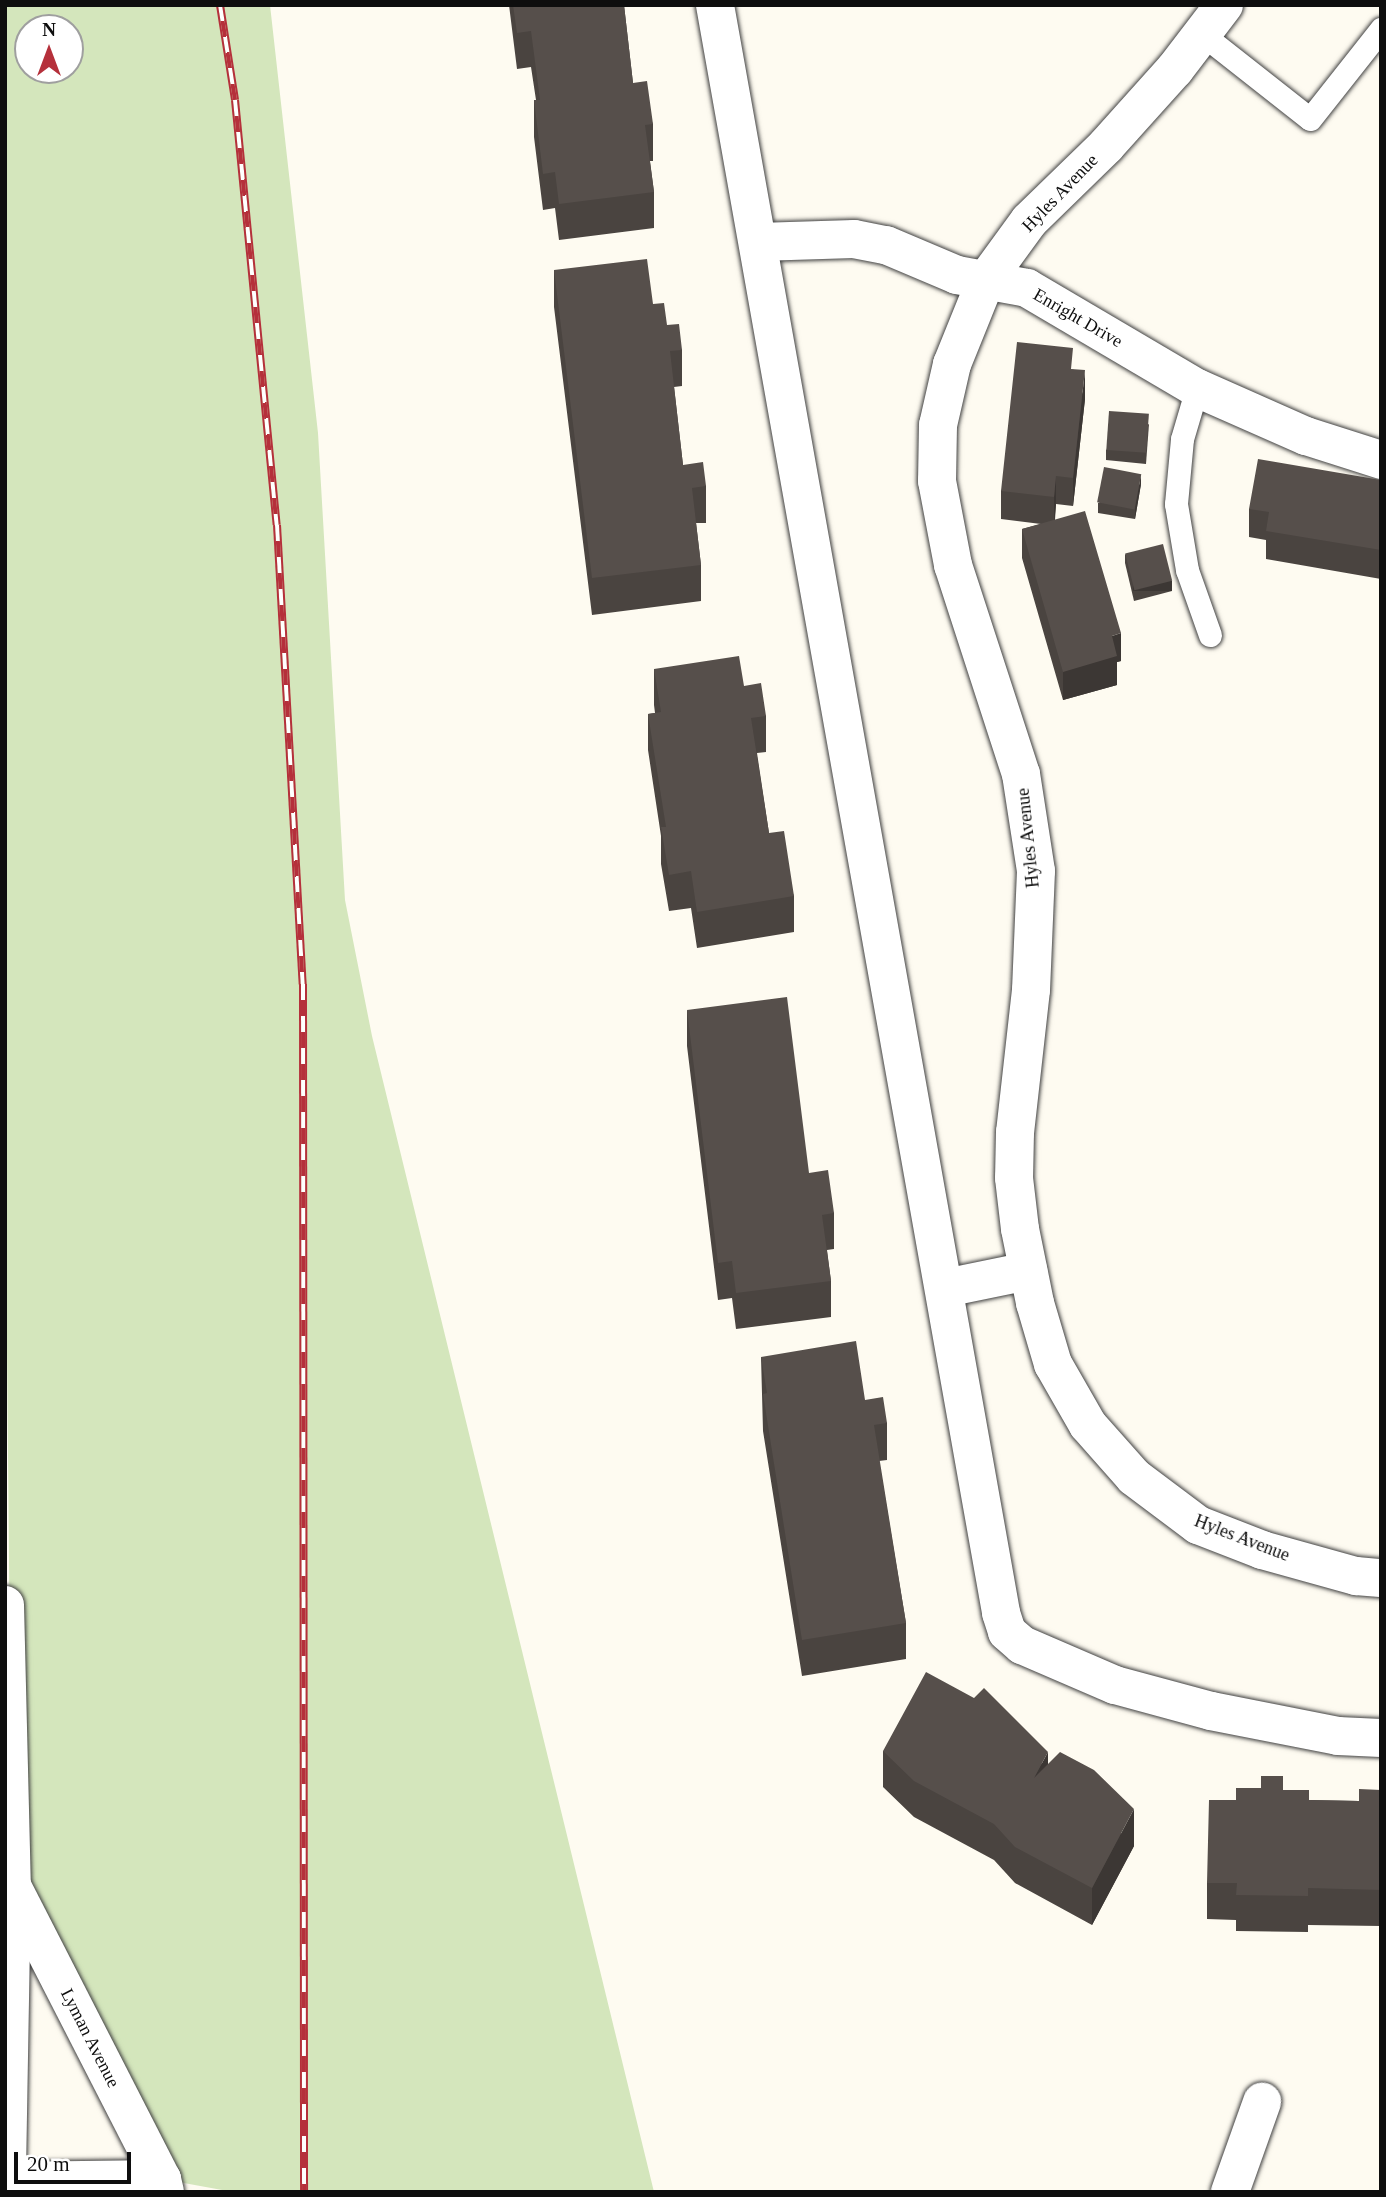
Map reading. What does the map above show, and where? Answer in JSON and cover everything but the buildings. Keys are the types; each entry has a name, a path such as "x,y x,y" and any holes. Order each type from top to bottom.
{"street":[{"path":"715,5 945,1289 998,1600 1007,1632 1022,1645 1115,1685 1211,1711 1338,1736 1381,1738"},
{"name":"Hyles Avenue","path":"1213,19 1175,69 1106,146 1029,221 986,280 952,364 938,425 937,481 953,565 1021,774 1036,872 1031,990 1015,1132 1014,1178 1028,1271 1053,1364 1088,1425 1134,1477 1198,1525 1262,1550 1356,1576 1381,1578"},
{"name":"Enright Drive","path":"758,242 854,239 886,245 957,275 1027,288 1197,388 1306,436 1381,460"},
{"path":"945,1289 1028,1271"},
{"name":"Lyman Avenue","path":"5,1605 8,1885 6,2181"},
{"name":"Lyman Avenue","path":"8,1885 163,2185"},
{"path":"1230,2192 1262,2102"},
{"path":"6,2181 163,2185"}],"lane":[{"path":"1213,19 1310,118 1381,29"},
{"path":"1197,388 1182,439 1176,504 1188,570 1210,635"}],"green space":[{"path":"5,5 270,5 318,433 345,900 372,1036 654,2192 233,2192 162,2179 12,1885 5,1130"}],"railway":[{"path":"220,5 235,100 277,525 303,984 304,2192"}]}
